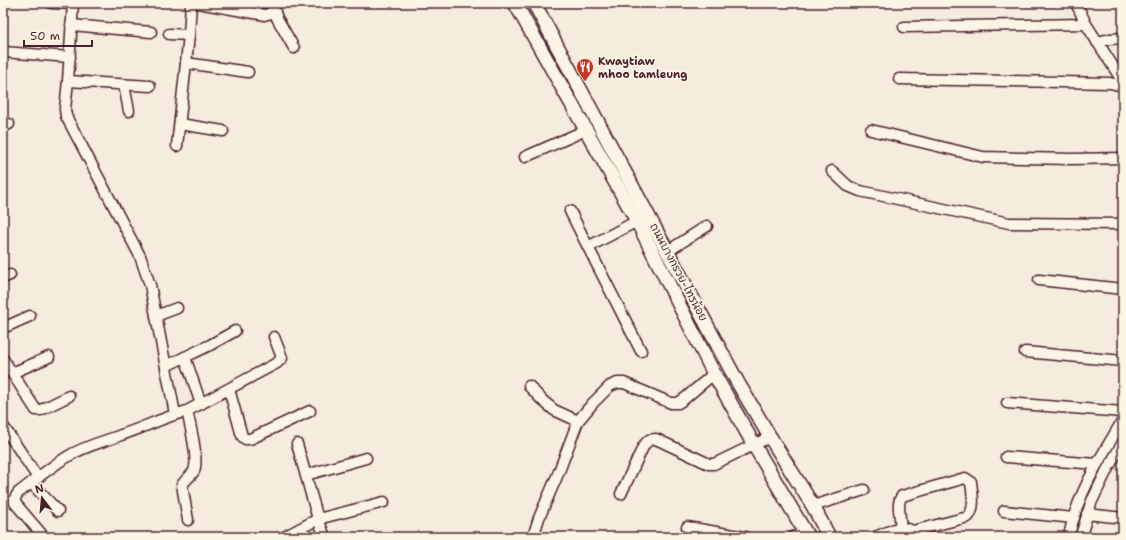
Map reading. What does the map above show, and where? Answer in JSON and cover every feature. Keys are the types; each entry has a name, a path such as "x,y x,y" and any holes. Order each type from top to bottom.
{"main road":[{"name":"ถนนบางกรวย-ไทรน้อย","path":"515,3 637,220 713,372 754,446 807,534"},
{"name":"ถนนบางกรวย-ไทรน้อย","path":"534,3 738,383 813,506 829,537"}],"street":[{"path":"52,3 73,4 66,116 140,256 150,286 175,414"},
{"path":"177,146 186,63 190,3"},
{"path":"198,3 264,15 273,8 294,48"},
{"path":"1076,3 1086,24 1123,82"},
{"path":"904,26 1086,24"},
{"path":"71,25 151,32"},
{"path":"169,34 188,35"},
{"path":"1097,42 1123,38"},
{"path":"3,52 70,57"},
{"path":"186,63 248,72"},
{"path":"899,79 1110,83 1123,86"},
{"path":"68,81 150,86"},
{"path":"124,84 129,111"},
{"path":"180,124 223,131"},
{"path":"525,157 586,130"},
{"path":"871,130 983,157 1072,159 1123,158"},
{"path":"832,171 848,186 860,191 1009,223 1123,224"},
{"path":"570,211 641,351"},
{"path":"588,247 637,220"},
{"path":"668,251 707,226"},
{"path":"1039,280 1123,289"},
{"path":"156,316 178,308"},
{"path":"3,328 30,316"},
{"path":"166,366 235,331"},
{"path":"41,536 15,503 15,498 18,493 66,457 89,446 175,414 187,411 277,363 282,358 274,337"},
{"path":"1025,352 1123,361"},
{"path":"185,356 201,404"},
{"path":"12,373 49,357"},
{"path":"3,359 36,410 41,410 68,396"},
{"path":"533,537 539,518 558,474 578,421 610,386 617,383 624,383 671,402 678,403 710,377 713,372"},
{"path":"529,386 554,410 578,421"},
{"path":"229,389 242,436 245,439 250,439 310,411"},
{"path":"1008,403 1123,412"},
{"path":"187,411 196,459 194,472 182,485 188,520"},
{"path":"1069,537 1080,499 1097,464 1123,420"},
{"path":"5,432 14,442 35,481 58,511"},
{"path":"621,494 644,445 649,440 656,439 709,464 714,464 770,437"},
{"path":"1081,537 1091,503 1107,470 1119,456 1123,442"},
{"path":"297,444 318,519 325,537"},
{"path":"1105,450 1119,456"},
{"path":"1006,457 1097,464"},
{"path":"306,475 366,458"},
{"path":"875,537 900,527 917,530 968,517 973,510 971,482 965,478 902,496 899,499 900,527"},
{"path":"813,506 864,490"},
{"path":"284,537 318,519 384,502"},
{"path":"1004,511 1074,518"},
{"path":"1087,514 1123,518"},
{"path":"687,527 745,537"},
{"path":"793,537 807,534"}],"place":[{"name":"Kwaytiaw mhoo tamleung","path":"585,82"}]}
